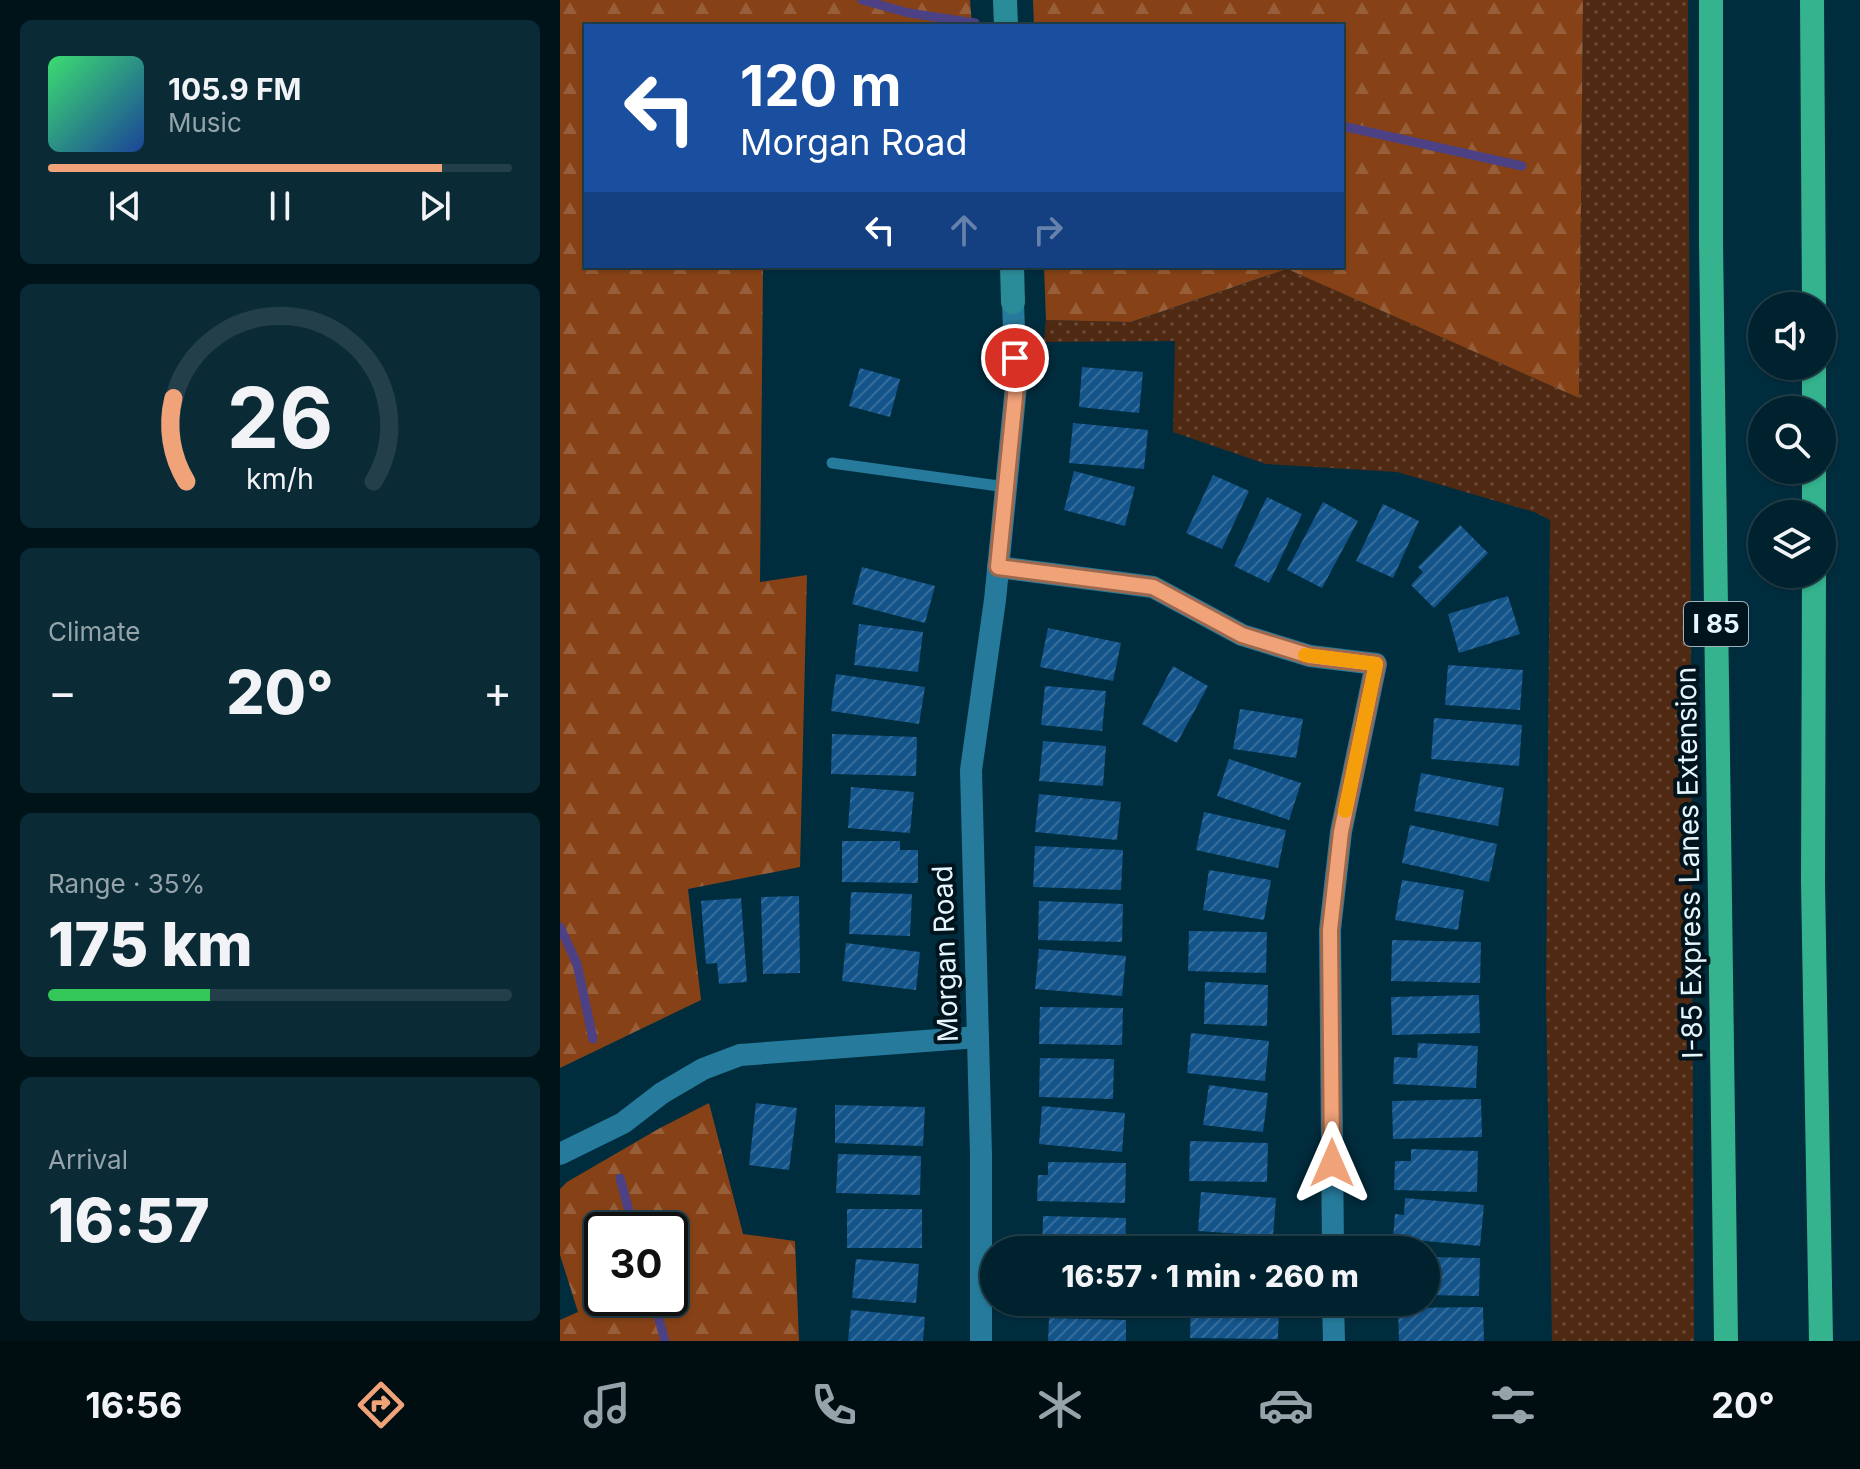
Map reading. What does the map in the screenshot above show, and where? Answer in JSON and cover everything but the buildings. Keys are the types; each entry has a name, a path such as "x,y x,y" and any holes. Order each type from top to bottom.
{"highway":[{"name":"I-85 Express Lanes Extension","path":"1711,0 1711,242 1726,1341"},
{"path":"1812,0 1814,292"},
{"path":"1814,588 1813,882 1821,1341"}],"street":[{"path":"1005,0 1006,24"},
{"name":"Morgan Road","path":"981,1341 981,1155 971,770 998,567 1016,386 1012,268"},
{"path":"998,567 1153,587 1242,635 1310,656 1376,664 1341,832 1330,930 1333,1236"},
{"path":"560,1154 623,1123 662,1093 703,1069 740,1055 978,1037"},
{"path":"1333,1316 1334,1341"}],"lane":[{"path":"832,463 1006,487"}],"shaded area":[{"path":"1583,0 1688,0 1694,1341 1552,1341 1546,995 1550,520 1534,512 1397,472 1266,464 1173,432 1175,341 1044,342 1046,320 1132,322 1287,269 1579,398"}],"green space":[{"path":"560,0 970,0 972,24 584,24 584,268 763,268 760,582 807,575 800,867 688,889 701,1000 560,1068"},
{"path":"1033,0 1583,0 1579,398 1287,269 1131,322 1046,320 1044,268 1344,268 1344,24 1034,24"},
{"path":"709,1103 743,1234 795,1241 799,1341 560,1341 560,1320 578,1312 560,1255 560,1189 567,1182"}],"waterway":[{"path":"862,0 909,13 975,23"},
{"path":"1344,126 1522,166"},
{"path":"560,927 577,964 593,1039"},
{"path":"620,1178 629,1212"},
{"path":"658,1316 665,1341"}],"slow traffic":[{"path":"1305,655 1376,664 1345,811"}],"route":[{"path":"1015,358 1016,386 998,567 1153,587 1242,635 1310,656 1376,664 1341,832 1330,930 1332,1163"}]}
